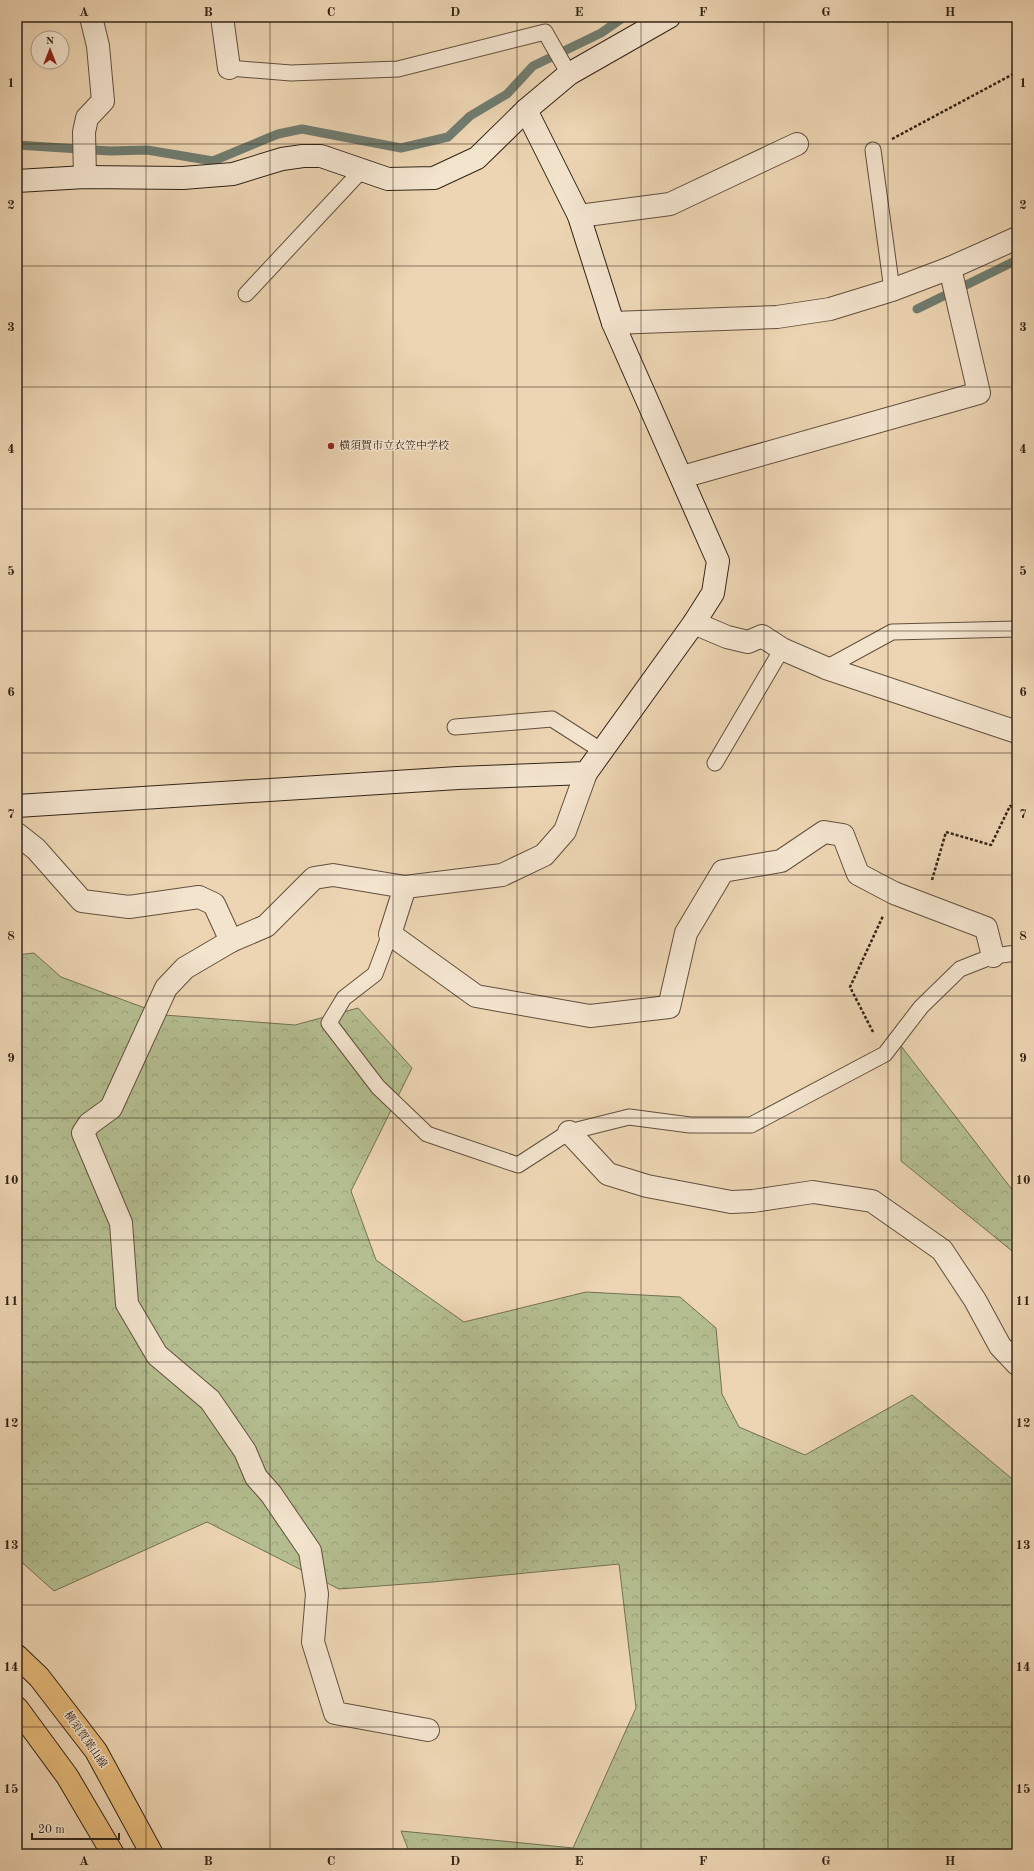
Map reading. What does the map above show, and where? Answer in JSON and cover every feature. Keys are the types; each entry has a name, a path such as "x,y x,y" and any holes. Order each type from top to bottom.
{"main road":[{"name":"横須賀葉山線","path":"17,1656 39,1677 96,1751 152,1854"},
{"path":"17,1708 67,1776 113,1854"}],"street":[{"path":"84,158 87,118 103,101 98,46 92,17"},
{"path":"222,17 229,68"},
{"path":"17,181 84,158 183,178 233,174 282,159 303,156 321,156 388,179 434,178 477,158 526,110 569,74 669,17"},
{"path":"428,1730 335,1713 313,1642 317,1594 310,1551 271,1494 256,1477 245,1451 210,1400 157,1355 127,1304 121,1223 83,1133 89,1124 111,1108 166,988 185,968 231,941 266,926 314,878 333,875 404,887 502,875 544,855 565,831 586,772 694,623 713,593 718,561 613,323 579,216 526,110"},
{"path":"579,216 670,204 797,144"},
{"path":"613,323 777,317 830,309 892,290 950,268 1017,238"},
{"path":"682,477 979,393 950,268"},
{"path":"694,623 727,636 748,642 762,636 782,649 826,668 1017,732"},
{"path":"17,806 458,778 586,772"},
{"path":"404,887 390,934 476,996 590,1016 669,1007 686,933 723,871 781,861 824,832 843,835 858,874 894,893 925,903 986,928 992,956"},
{"path":"17,834 36,848 82,901 129,907 199,897 214,904 231,941"},
{"path":"569,1132 608,1174 647,1186 731,1202 753,1201 813,1192 872,1201 942,1250 976,1300 1000,1346 1017,1364"}],"lane":[{"path":"229,68 291,73 398,69 545,32 569,74"},
{"path":"873,150 892,290"},
{"path":"246,294 362,170"},
{"path":"826,668 892,632 1017,629"},
{"path":"715,763 782,649"},
{"path":"455,726 552,719 602,751"},
{"path":"390,934 375,974 344,998 330,1023 378,1087 427,1134 518,1165 569,1132 629,1117 690,1125 751,1125 884,1054 921,1007 960,969 992,956 1017,953"}],"path":[{"path":"873,150 1017,72"},
{"path":"925,903 946,832 991,845 1010,806 1017,808"},
{"path":"884,1054 850,987 894,893"}],"green space":[{"path":"34,953 61,977 164,1015 295,1025 358,1008 412,1068 351,1191 376,1260 464,1322 586,1292 680,1297 716,1328 722,1394 739,1427 805,1455 912,1395 1017,1483 1017,1854 410,1854 401,1831 573,1848 636,1708 619,1564 433,1582 339,1589 207,1522 54,1591 17,1558 17,955"},
{"path":"901,1046 1017,1196 1017,1255 901,1161"}],"waterway":[{"path":"17,145 110,151 147,150 213,161 278,134 302,129 401,148 448,137 470,116 507,94 533,66 601,33 624,17"},
{"path":"917,309 1017,260"}],"place":[{"name":"横須賀市立衣笠中学校","path":"331,446"}]}
